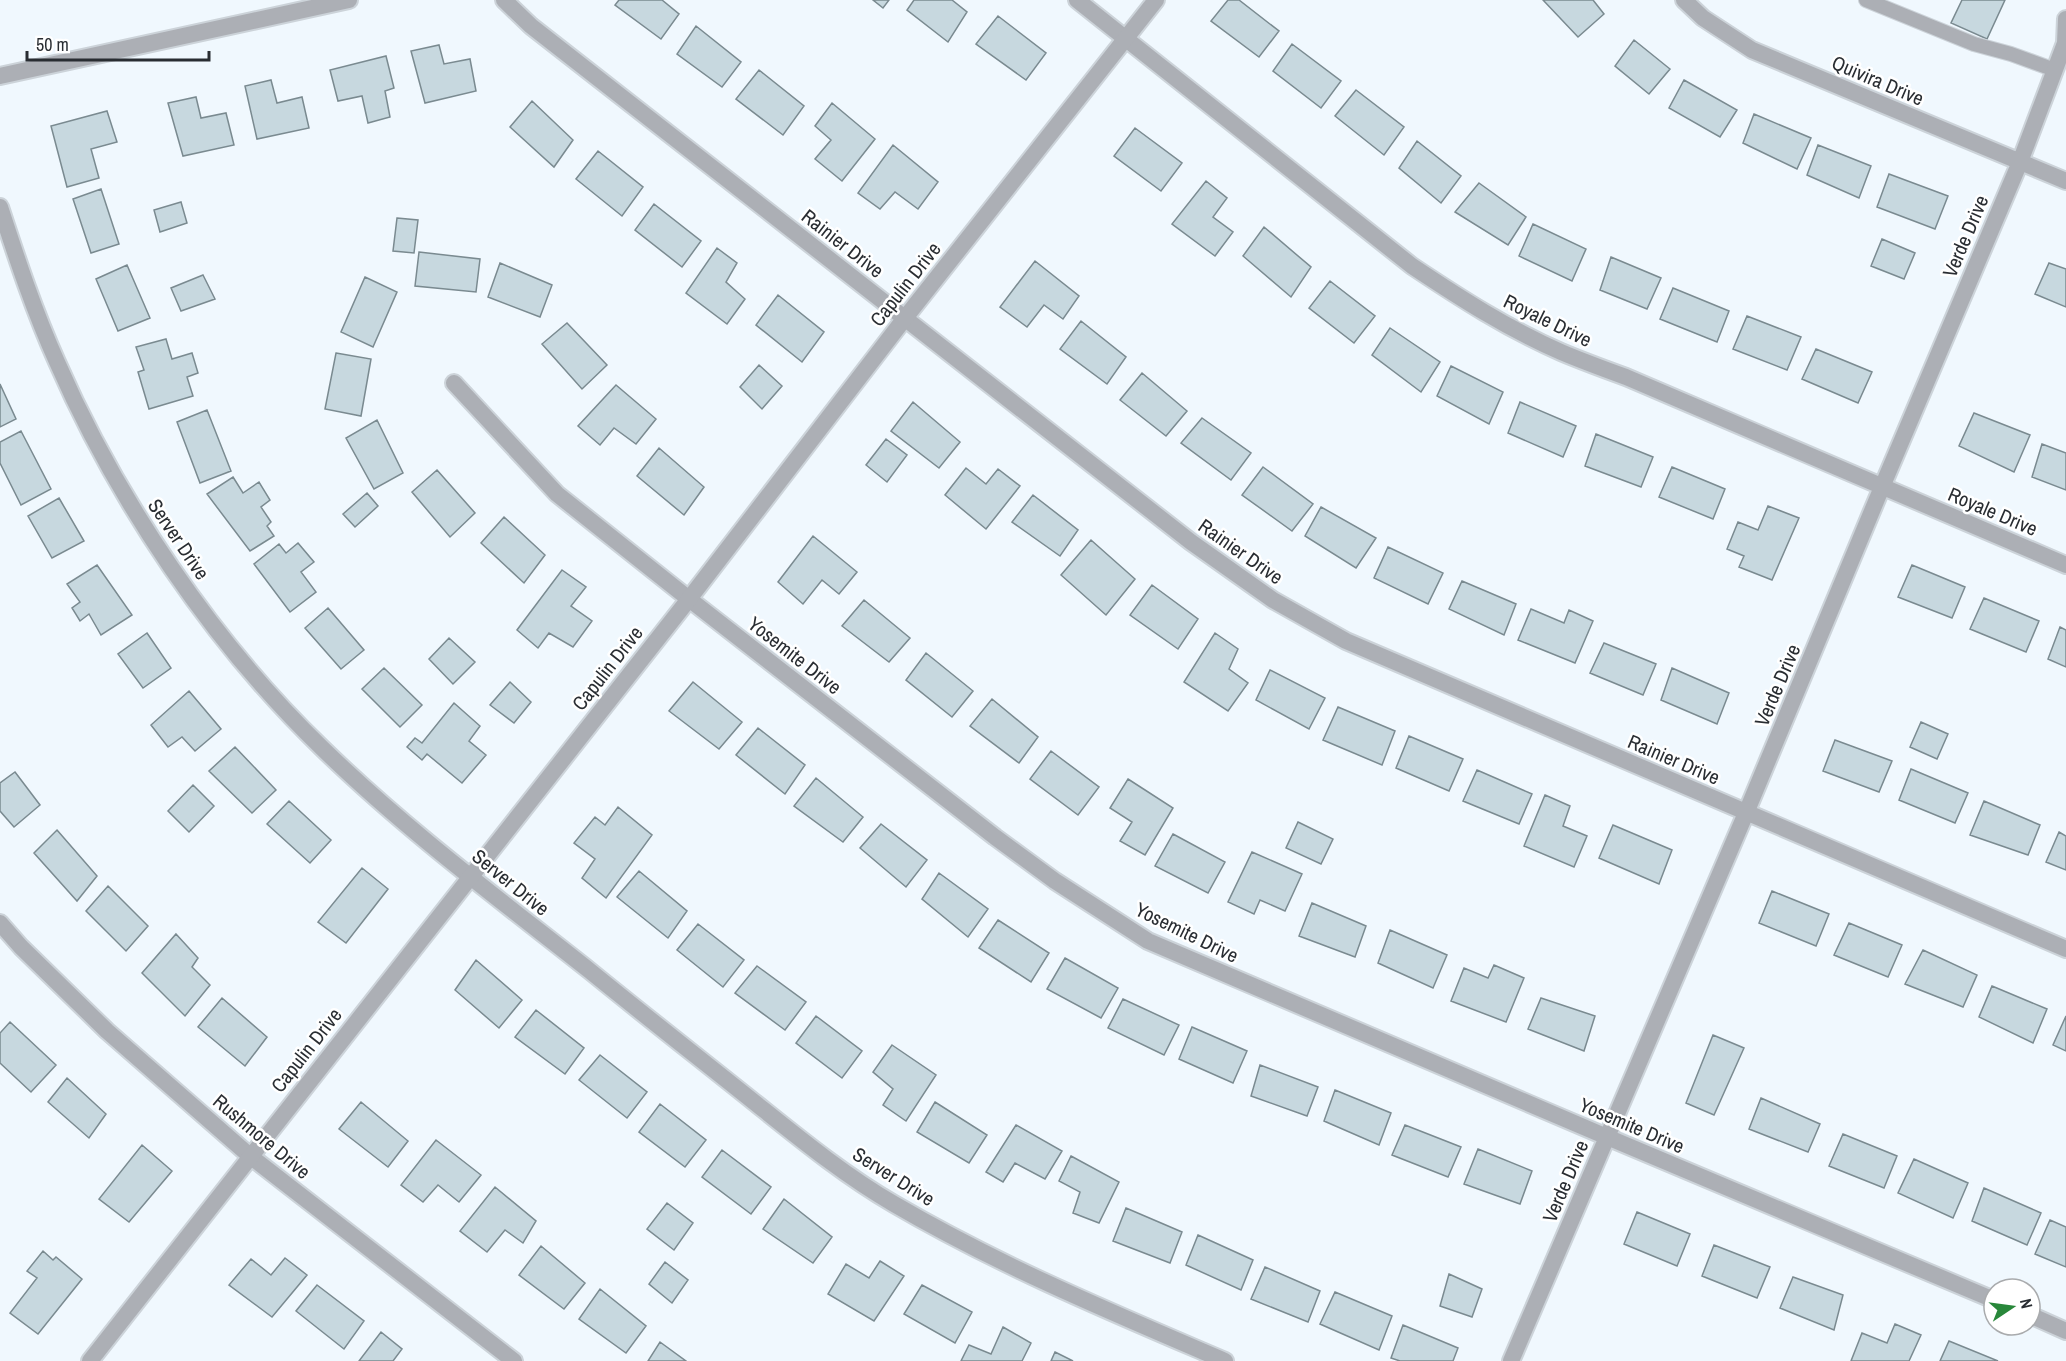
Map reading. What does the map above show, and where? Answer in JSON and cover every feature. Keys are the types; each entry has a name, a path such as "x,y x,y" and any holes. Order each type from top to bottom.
{"street":[{"path":"0,76 349,0"},
{"name":"Rainier Drive","path":"504,0 531,26 1191,542 1273,600 1346,641 2066,949"},
{"name":"Royale Drive","path":"1077,0 1412,266 1456,296 1506,325 1560,351 2066,565"},
{"name":"Capulin Drive","path":"90,1361 1156,0"},
{"name":"Quivira Drive","path":"1684,0 1703,18 1752,50 2066,181"},
{"name":"Verde Drive","path":"1511,1361 1746,813 2020,162 2065,43 2066,19"},
{"name":"Server Drive","path":"0,207 27,290 71,392 94,441 130,504 171,566 220,633 288,713 369,792 470,876 817,1152 892,1203 996,1259 1086,1302 1225,1361"},
{"name":"Yosemite Drive","path":"454,383 557,494 995,837 1055,881 1148,941 1982,1295"},
{"name":"Rushmore Drive","path":"0,923 21,947 107,1031 250,1156 514,1361"},
{"path":"2042,1320 2066,1330"}],"lane":[{"path":"1866,0 1974,44 2055,70"}],"building":[{"path":"619,0 662,0 679,14 661,39 615,5"},
{"path":"873,0 889,0 883,8"},
{"path":"914,0 952,0 967,12 948,42 907,10"},
{"path":"1228,0 1239,0 1279,31 1259,57 1211,21"},
{"path":"1543,0 1593,0 1604,14 1578,37"},
{"path":"1962,0 2005,0 1987,39 1951,23"},
{"path":"998,16 1046,53 1026,80 976,44"},
{"path":"696,26 741,62 722,87 677,54"},
{"path":"1634,40 1670,69 1649,94 1615,66"},
{"path":"1292,44 1341,81 1321,108 1273,71"},
{"path":"439,45 444,64 470,59 476,91 425,103 411,51"},
{"path":"386,56 394,88 385,91 390,117 368,123 362,96 338,101 330,70"},
{"path":"759,70 804,106 783,135 736,99"},
{"path":"271,80 277,103 302,97 309,128 257,139 245,86"},
{"path":"1684,80 1737,110 1720,137 1669,108"},
{"path":"1356,90 1404,127 1384,155 1335,116"},
{"path":"196,97 201,118 226,113 234,145 183,156 168,103"},
{"path":"532,101 573,140 554,167 510,127"},
{"path":"832,103 875,139 842,181 815,159 831,140 815,126"},
{"path":"107,111 117,142 91,149 99,178 67,187 51,126"},
{"path":"1754,114 1811,138 1797,169 1743,143"},
{"path":"1135,128 1182,163 1161,191 1114,156"},
{"path":"1417,141 1461,176 1441,203 1399,168"},
{"path":"893,145 938,182 918,209 895,192 880,209 858,193"},
{"path":"1818,145 1871,166 1859,198 1807,175"},
{"path":"598,151 643,187 622,216 576,179"},
{"path":"1889,174 1948,196 1935,229 1877,207"},
{"path":"1206,181 1227,198 1213,217 1233,232 1215,256 1172,224"},
{"path":"1479,183 1526,217 1508,245 1455,212"},
{"path":"101,189 119,244 91,253 73,199"},
{"path":"181,202 187,223 160,232 154,210"},
{"path":"654,204 701,241 682,267 635,230"},
{"path":"397,218 418,220 414,253 393,251"},
{"path":"1533,224 1586,249 1572,281 1519,256"},
{"path":"1264,227 1311,267 1291,297 1243,256"},
{"path":"1882,239 1915,253 1904,279 1871,266"},
{"path":"717,248 737,263 726,282 745,299 727,324 686,293"},
{"path":"419,252 480,259 476,292 415,286"},
{"path":"1611,257 1661,278 1647,309 1600,290"},
{"path":"1035,261 1079,296 1063,319 1044,305 1027,327 1000,307"},
{"path":"500,263 552,285 540,317 488,297"},
{"path":"2049,263 2066,269 2066,307 2035,294"},
{"path":"127,265 150,318 118,331 96,279"},
{"path":"203,275 215,299 181,311 171,288"},
{"path":"365,277 397,292 373,347 341,332"},
{"path":"1330,281 1375,316 1354,343 1309,308"},
{"path":"1673,288 1729,311 1717,342 1660,319"},
{"path":"778,295 824,332 802,362 756,325"},
{"path":"1747,316 1801,337 1787,370 1733,349"},
{"path":"1081,321 1126,357 1107,384 1060,349"},
{"path":"567,323 607,365 582,389 542,344"},
{"path":"1390,328 1440,362 1421,392 1372,355"},
{"path":"166,339 172,359 192,353 198,373 187,377 193,396 149,409 138,372 144,370 136,347"},
{"path":"1816,349 1872,372 1858,403 1802,379"},
{"path":"336,353 371,359 361,416 325,409"},
{"path":"759,365 782,386 762,409 740,387"},
{"path":"1451,366 1503,392 1489,424 1437,396"},
{"path":"1142,373 1187,411 1166,436 1120,400"},
{"path":"0,384 16,419 0,427"},
{"path":"616,385 656,419 636,444 614,428 600,445 578,426"},
{"path":"913,402 960,442 939,468 891,431"},
{"path":"1520,402 1576,426 1563,457 1508,433"},
{"path":"207,410 231,471 200,483 177,422"},
{"path":"1974,413 2030,435 2014,472 1959,446"},
{"path":"1202,418 1251,453 1231,480 1181,443"},
{"path":"377,420 403,473 374,489 346,438"},
{"path":"21,431 51,489 21,505 0,463 0,442"},
{"path":"1596,434 1653,457 1641,487 1585,466"},
{"path":"886,439 907,455 887,482 866,465"},
{"path":"2042,444 2066,453 2066,490 2032,477"},
{"path":"659,448 704,487 684,515 637,476"},
{"path":"1263,467 1313,504 1292,531 1242,495"},
{"path":"1672,467 1725,489 1713,519 1659,497"},
{"path":"966,468 986,484 998,469 1020,486 986,529 945,495"},
{"path":"437,470 475,513 450,537 412,492"},
{"path":"233,477 243,493 259,482 270,500 261,507 271,522 267,526 274,536 250,551 207,494"},
{"path":"367,493 378,506 355,527 343,514"},
{"path":"1033,495 1078,530 1060,556 1012,522"},
{"path":"59,498 84,541 52,558 28,516"},
{"path":"1768,506 1799,518 1772,580 1739,567 1744,556 1727,549 1738,522 1758,530"},
{"path":"1321,507 1376,538 1356,568 1305,536"},
{"path":"504,517 545,555 524,583 481,543"},
{"path":"813,536 857,572 839,594 822,580 803,604 778,582"},
{"path":"1091,540 1135,579 1106,615 1061,575"},
{"path":"298,543 314,562 301,572 316,592 290,612 254,564 279,544 286,553"},
{"path":"1388,547 1443,573 1428,604 1374,578"},
{"path":"97,565 132,615 101,635 89,614 80,621 72,608 80,602 67,584"},
{"path":"1912,565 1965,587 1952,618 1898,597"},
{"path":"562,570 586,587 571,606 592,621 573,647 549,633 538,648 517,630"},
{"path":"1462,581 1516,604 1504,635 1449,609"},
{"path":"1152,585 1198,619 1178,649 1130,615"},
{"path":"1984,598 2039,621 2026,652 1970,629"},
{"path":"864,600 910,638 889,662 842,626"},
{"path":"328,608 364,650 341,669 305,628"},
{"path":"1531,609 1564,623 1569,610 1593,621 1575,663 1518,640"},
{"path":"2060,627 2066,630 2066,667 2048,659"},
{"path":"147,633 171,668 143,688 118,654"},
{"path":"1215,633 1238,649 1229,669 1248,683 1228,711 1184,682"},
{"path":"449,638 475,662 453,684 429,659"},
{"path":"1604,643 1656,664 1643,695 1590,673"},
{"path":"926,653 973,691 952,717 906,680"},
{"path":"384,668 422,705 400,727 362,689"},
{"path":"1672,668 1729,693 1717,724 1661,700"},
{"path":"1270,670 1325,698 1309,729 1256,700"},
{"path":"510,682 531,702 514,723 490,705"},
{"path":"693,682 742,722 719,749 669,711"},
{"path":"189,691 221,729 195,751 182,737 168,747 151,725"},
{"path":"992,699 1038,737 1019,763 970,726"},
{"path":"454,703 480,726 469,741 486,755 462,783 427,754 422,760 407,747 415,738 422,743"},
{"path":"1338,707 1395,731 1382,765 1323,740"},
{"path":"1921,722 1948,734 1937,759 1910,747"},
{"path":"758,728 805,765 785,794 736,755"},
{"path":"1409,736 1463,759 1449,791 1396,768"},
{"path":"1835,740 1892,761 1879,792 1823,771"},
{"path":"235,747 276,790 252,813 209,771"},
{"path":"1051,751 1099,787 1078,815 1030,779"},
{"path":"1911,769 1968,793 1955,823 1899,800"},
{"path":"1477,770 1532,794 1519,824 1463,801"},
{"path":"15,772 40,805 14,827 0,811 0,783"},
{"path":"816,778 863,817 843,842 794,806"},
{"path":"1128,779 1173,808 1145,855 1120,841 1132,822 1110,808"},
{"path":"193,785 214,806 189,832 168,811"},
{"path":"1545,795 1570,806 1563,826 1587,836 1574,867 1524,846"},
{"path":"289,801 331,840 310,863 267,824"},
{"path":"1984,801 2040,825 2028,855 1970,835"},
{"path":"618,807 652,835 606,898 582,878 595,859 574,843 595,817 605,825"},
{"path":"1298,822 1333,839 1321,864 1286,848"},
{"path":"881,824 927,860 906,887 860,848"},
{"path":"1613,825 1672,850 1659,884 1599,858"},
{"path":"57,830 97,876 77,901 34,853"},
{"path":"2059,832 2066,836 2066,870 2046,862"},
{"path":"1173,834 1225,862 1208,893 1155,866"},
{"path":"1252,852 1302,874 1285,911 1260,900 1254,914 1228,902"},
{"path":"362,868 388,889 346,943 318,922"},
{"path":"639,871 687,911 668,938 617,897"},
{"path":"939,873 988,909 968,937 922,899"},
{"path":"108,886 148,926 126,951 86,911"},
{"path":"1772,891 1829,914 1816,946 1759,923"},
{"path":"1312,903 1366,926 1355,957 1299,936"},
{"path":"998,920 1049,953 1031,982 979,948"},
{"path":"1849,923 1902,945 1888,977 1834,955"},
{"path":"698,924 744,960 723,987 677,950"},
{"path":"1390,930 1447,955 1433,988 1378,963"},
{"path":"176,934 198,958 192,967 210,985 185,1016 142,973"},
{"path":"1923,950 1977,975 1963,1007 1905,984"},
{"path":"1065,958 1118,988 1101,1018 1047,989"},
{"path":"476,960 522,1000 499,1028 455,990"},
{"path":"1494,965 1524,978 1506,1022 1451,1001 1464,968 1488,978"},
{"path":"757,966 806,1002 785,1030 735,993"},
{"path":"1992,986 2047,1009 2033,1043 1979,1017"},
{"path":"222,998 267,1037 245,1066 198,1027"},
{"path":"1541,998 1595,1016 1584,1051 1528,1029"},
{"path":"1123,999 1179,1025 1164,1055 1108,1028"},
{"path":"536,1010 584,1048 565,1074 515,1037"},
{"path":"816,1016 862,1051 842,1078 796,1043"},
{"path":"2066,1016 2066,1051 2053,1045"},
{"path":"10,1022 56,1065 31,1092 0,1063 0,1033"},
{"path":"1192,1027 1247,1051 1233,1083 1179,1059"},
{"path":"1713,1035 1744,1048 1714,1115 1686,1103"},
{"path":"892,1045 936,1075 906,1121 883,1105 893,1089 873,1072"},
{"path":"600,1055 647,1092 627,1118 579,1080"},
{"path":"1260,1065 1318,1087 1307,1116 1251,1096"},
{"path":"67,1078 106,1114 89,1138 48,1102"},
{"path":"1335,1090 1391,1113 1379,1145 1324,1121"},
{"path":"1761,1098 1820,1124 1808,1152 1749,1129"},
{"path":"361,1102 408,1141 388,1167 339,1129"},
{"path":"935,1102 987,1135 969,1163 917,1132"},
{"path":"660,1104 706,1140 685,1167 639,1132"},
{"path":"1016,1125 1062,1151 1045,1179 1015,1163 1003,1182 986,1172"},
{"path":"1405,1125 1461,1147 1448,1177 1392,1155"},
{"path":"1843,1134 1897,1156 1884,1188 1829,1166"},
{"path":"436,1140 481,1175 459,1202 438,1185 423,1202 401,1185"},
{"path":"142,1145 172,1171 129,1222 99,1199"},
{"path":"1478,1149 1532,1171 1520,1204 1464,1184"},
{"path":"722,1150 771,1187 751,1214 702,1177"},
{"path":"1071,1156 1119,1182 1099,1223 1073,1213 1080,1192 1059,1181"},
{"path":"1914,1159 1968,1183 1953,1218 1898,1193"},
{"path":"495,1187 536,1221 523,1243 505,1230 487,1252 460,1231"},
{"path":"1984,1188 2041,1213 2027,1245 1972,1221"},
{"path":"784,1199 832,1237 813,1263 763,1229"},
{"path":"667,1203 693,1223 674,1250 647,1229"},
{"path":"1126,1208 1182,1232 1170,1263 1113,1241"},
{"path":"1637,1212 1690,1234 1677,1266 1624,1244"},
{"path":"2050,1220 2066,1227 2066,1267 2035,1254"},
{"path":"1198,1235 1253,1260 1241,1290 1186,1265"},
{"path":"1714,1245 1770,1267 1757,1298 1702,1276"},
{"path":"541,1246 585,1283 564,1309 519,1275"},
{"path":"43,1251 53,1260 56,1257 82,1279 38,1334 10,1313 37,1278 27,1271"},
{"path":"285,1258 307,1275 272,1317 229,1285 251,1259 271,1275"},
{"path":"880,1261 904,1276 874,1321 828,1294 846,1264 869,1278"},
{"path":"665,1262 688,1280 672,1303 649,1284"},
{"path":"1265,1267 1320,1291 1308,1322 1251,1299"},
{"path":"1449,1274 1482,1289 1472,1317 1440,1306"},
{"path":"1793,1277 1843,1295 1834,1330 1780,1308"},
{"path":"317,1285 364,1321 344,1349 296,1311"},
{"path":"922,1285 972,1312 955,1343 904,1314"},
{"path":"600,1289 646,1326 626,1353 579,1319"},
{"path":"1335,1292 1392,1316 1379,1350 1320,1324"},
{"path":"1895,1324 1921,1335 1909,1361 1851,1361 1862,1333 1887,1343"},
{"path":"1403,1325 1458,1348 1453,1361 1400,1361 1391,1358"},
{"path":"1003,1327 1031,1343 1022,1361 961,1361 969,1345 991,1354"},
{"path":"381,1332 402,1349 393,1361 359,1361"},
{"path":"1949,1341 1998,1361 1940,1361"},
{"path":"660,1342 686,1361 648,1361"},
{"path":"1055,1352 1073,1361 1051,1361"}]}
